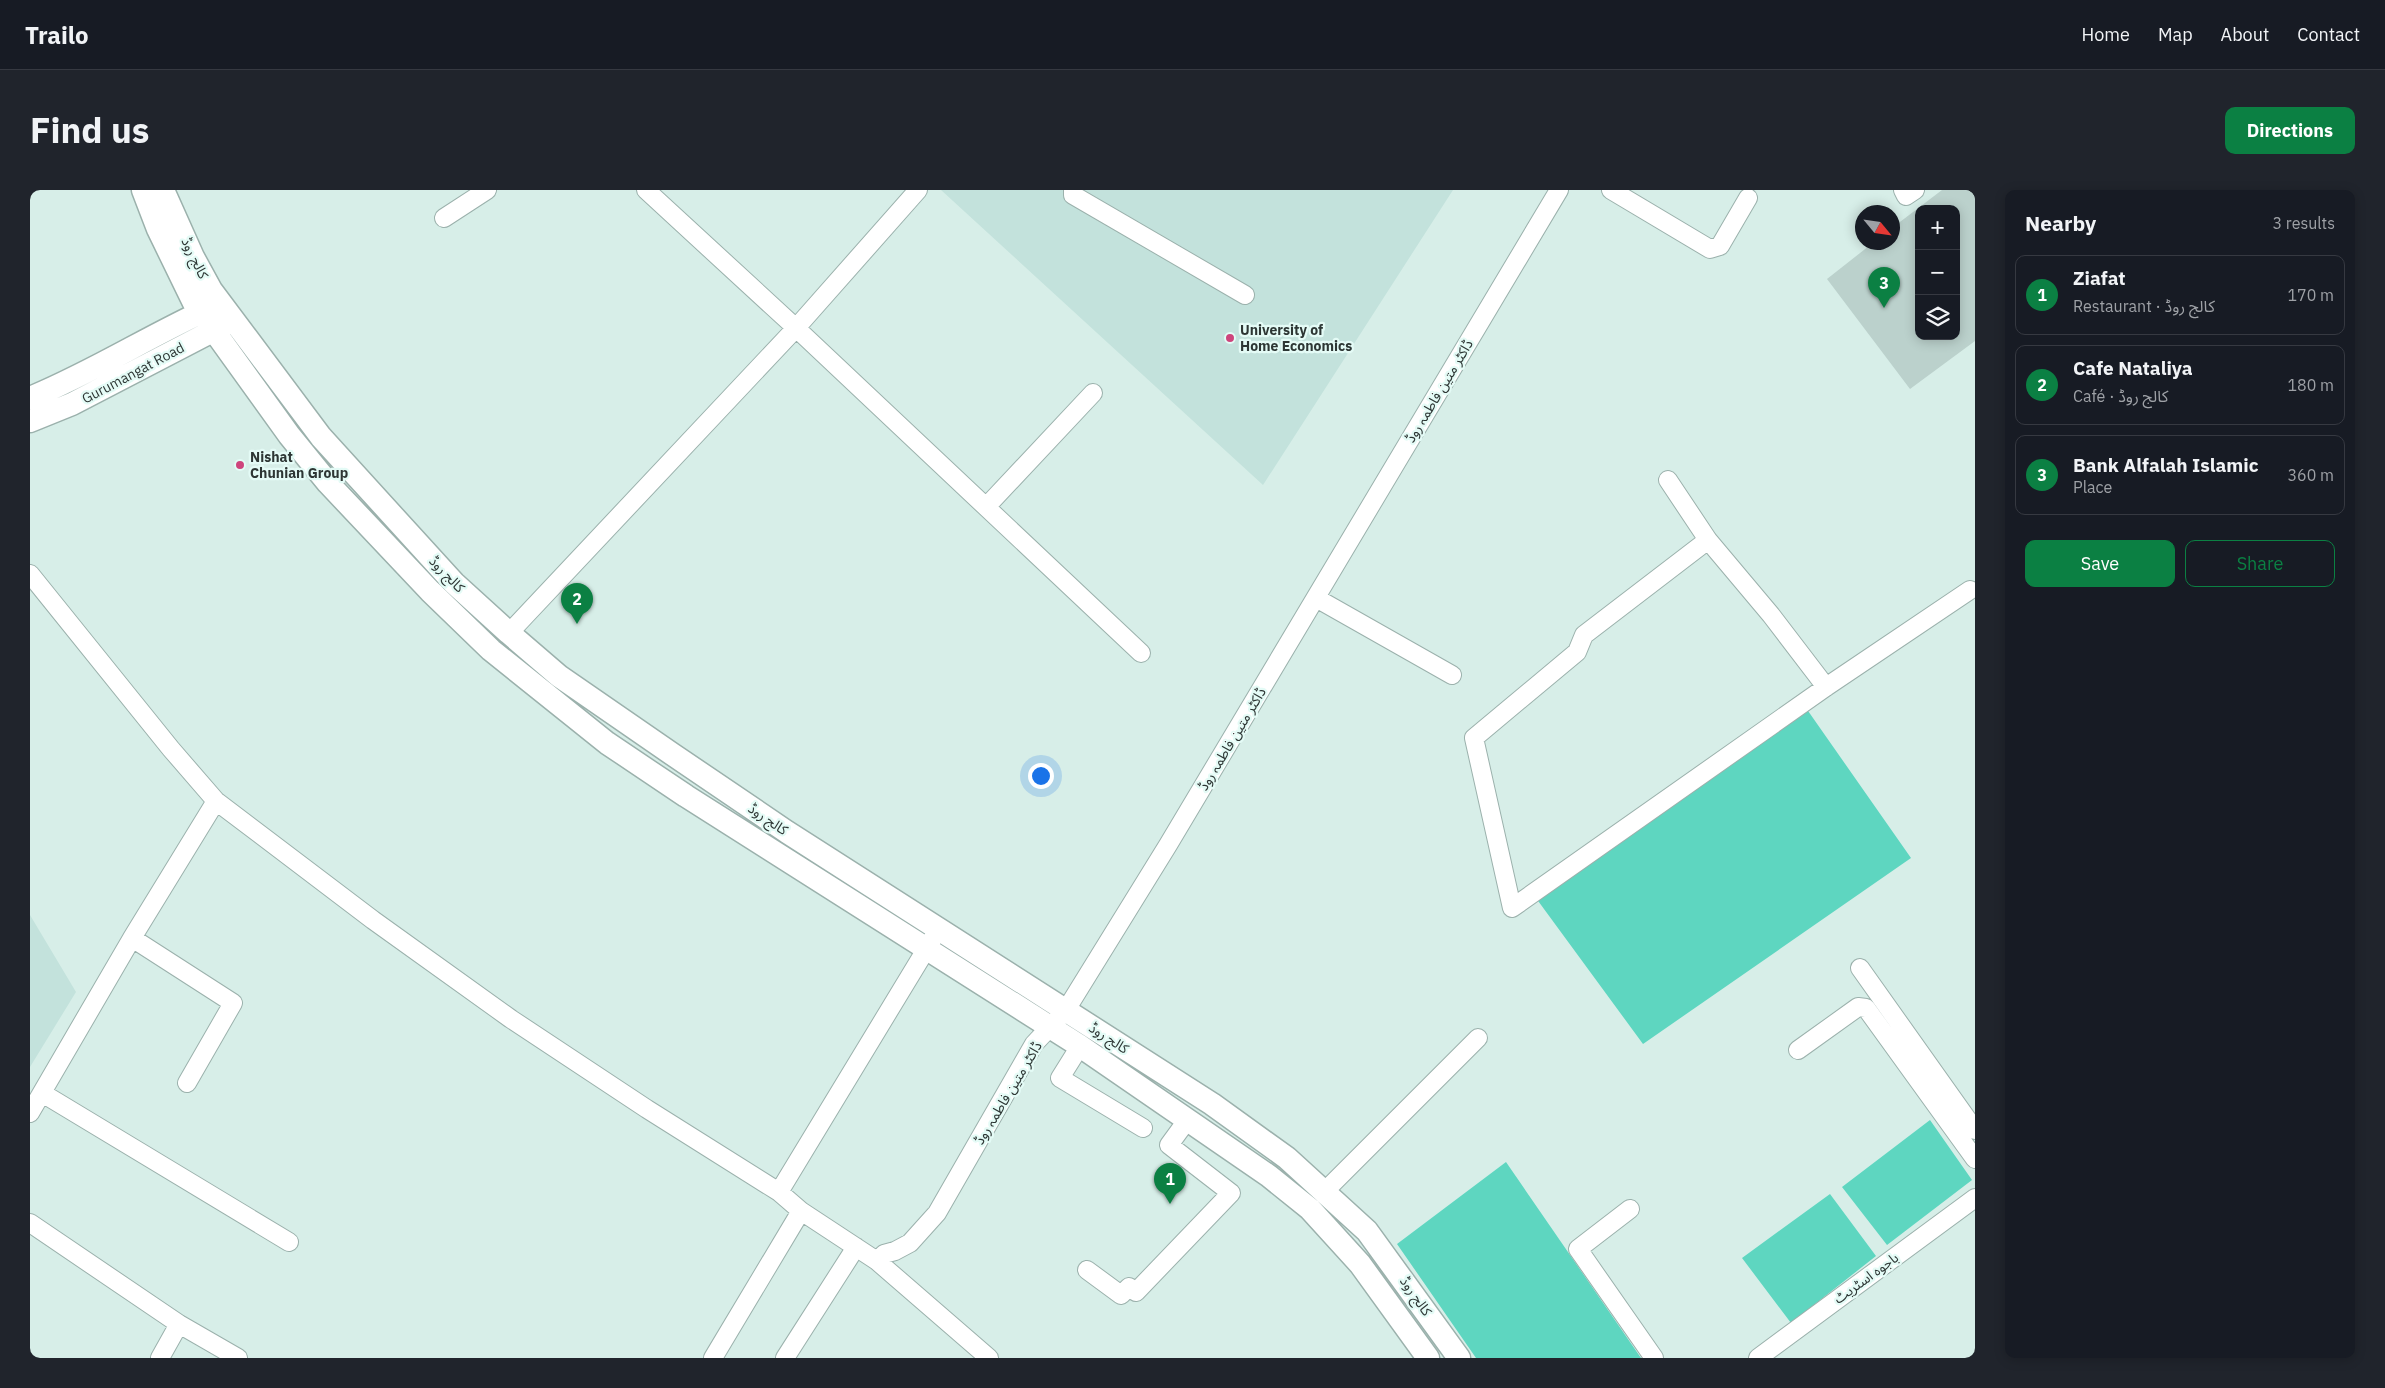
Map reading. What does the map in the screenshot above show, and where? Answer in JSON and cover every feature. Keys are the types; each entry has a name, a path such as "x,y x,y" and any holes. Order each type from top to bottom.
{"main road":[{"name":"کالج روڈ","path":"143,190 187,292 218,312"},
{"name":"کالج روڈ","path":"163,190 218,312 320,437 454,583 509,633 559,676 787,832 1212,1104 1287,1158 1367,1231 1459,1358"},
{"name":"کالج روڈ","path":"218,312 214,331 289,435 328,483 430,591 491,650 607,743 686,796 1051,1027 1269,1176 1310,1209 1365,1270 1428,1358"},
{"name":"Gurumangat Road","path":"30,398 218,312"},
{"name":"Gurumangat Road","path":"30,422 72,404 214,331"}],"street":[{"path":"444,218 487,190"},
{"path":"646,190 796,328 1141,653"},
{"path":"509,633 796,328 918,190"},
{"path":"1073,190 1073,195 1246,295"},
{"name":"ڈاکٹر متین فاطمہ روڈ","path":"877,1261 884,1254 895,1251 910,1243 938,1213 1034,1044 1066,1010 1168,845 1559,190"},
{"path":"1611,190 1710,249 1720,246 1748,198"},
{"path":"1903,190 1906,196 1915,190"},
{"path":"986,507 1092,393"},
{"path":"1668,480 1708,540 1771,615 1826,687"},
{"path":"1708,540 1584,635 1577,652 1474,738 1512,908 1826,687 1973,591"},
{"path":"30,574 171,749 216,800 373,920 511,1019 647,1109 779,1192 820,1224 877,1261 989,1358"},
{"path":"1316,598 1452,675"},
{"path":"30,1113 132,938 216,800"},
{"path":"779,1192 938,929"},
{"path":"132,938 233,1003 187,1083"},
{"path":"1860,968 1975,1130"},
{"path":"1798,1050 1858,1007 1866,1008 1975,1159"},
{"path":"1325,1191 1478,1038"},
{"path":"1080,1046 1060,1078 1143,1128"},
{"path":"42,1093 289,1242"},
{"path":"1087,1270 1121,1296 1129,1287 1136,1292 1231,1194 1169,1145 1188,1119"},
{"name":"باجوہ اسٹریٹ","path":"1758,1358 1975,1198"},
{"path":"1630,1209 1578,1249 1654,1358"},
{"path":"714,1358 802,1211"},
{"path":"30,1223 179,1324 238,1358"},
{"path":"784,1358 851,1243"},
{"path":"160,1358 179,1324"}],"shaded area":[{"name":"University of Home Economics","path":"941,190 1453,190 1263,485"},
{"path":"30,915 76,992 30,1067"}],"green space":[{"path":"1806,708 1911,858 1643,1044 1533,894"},
{"path":"1930,1120 1972,1180 1887,1245 1842,1187"},
{"path":"1506,1162 1641,1358 1476,1358 1397,1244"},
{"path":"1830,1194 1876,1256 1791,1323 1742,1258"}],"building":[{"path":"1942,190 1975,190 1975,341 1910,389 1827,279 1864,250 1900,250 1900,222 1915,211 1915,340 1960,340 1960,205 1922,205"}],"place":[{"name":"Bank Alfalah Islamic","path":"1884,308"},
{"name":"University of Home Economics","path":"1230,338"},
{"name":"Nishat Chunian Group","path":"240,465"},
{"name":"Cafe Nataliya","path":"577,624"},
{"name":"Ziafat","path":"1170,1204"}]}
